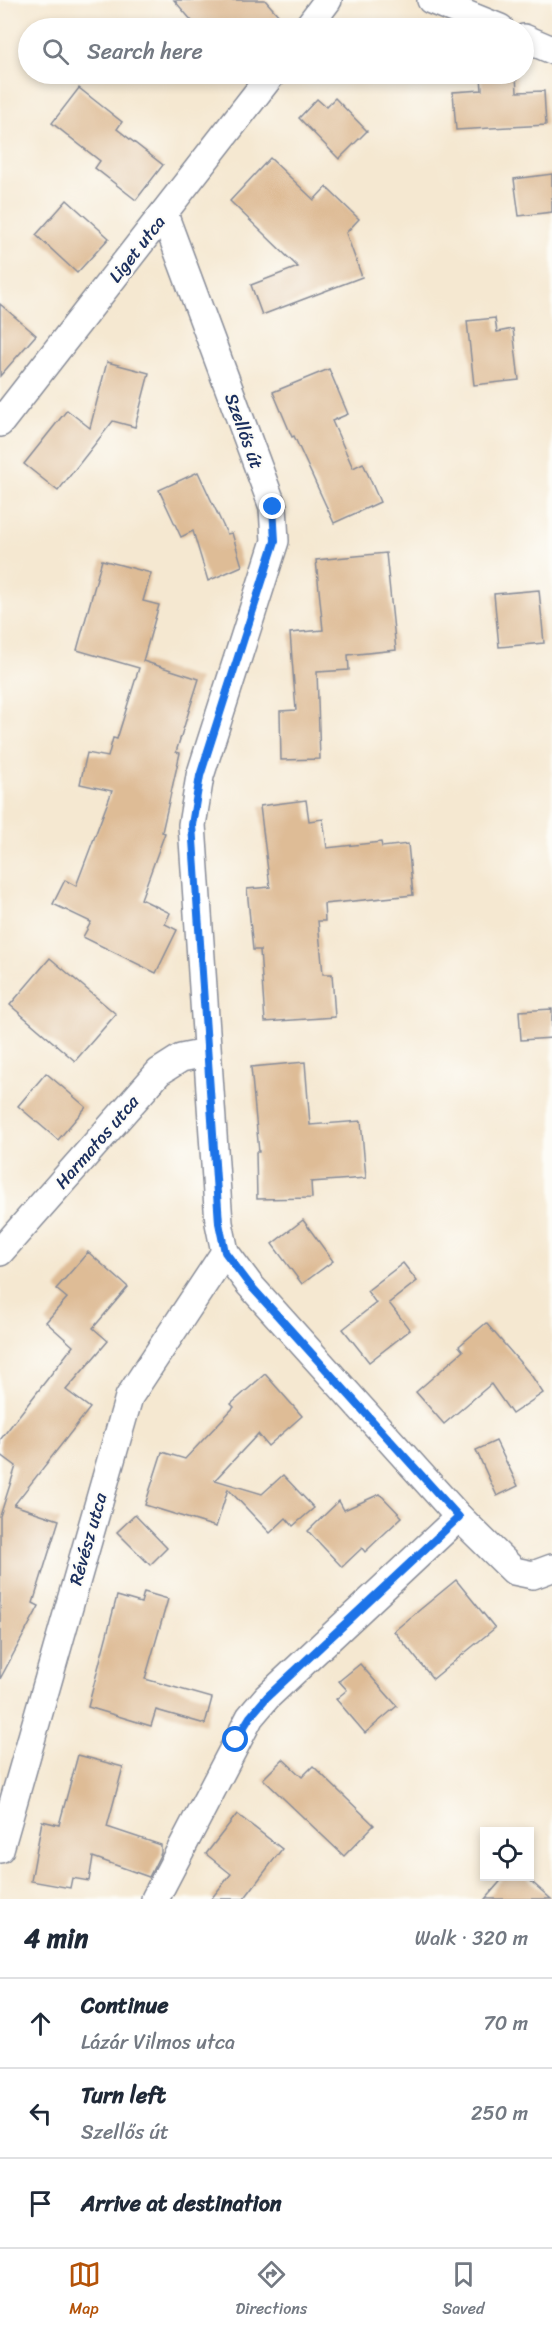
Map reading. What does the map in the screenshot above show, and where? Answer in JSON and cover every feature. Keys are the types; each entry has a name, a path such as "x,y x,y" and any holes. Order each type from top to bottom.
{"street":[{"path":"314,18 328,0"},
{"path":"431,0 475,18"},
{"path":"534,42 552,50"},
{"name":"Liget utca","path":"0,423 264,84"},
{"name":"Szellős út","path":"165,214 273,507 275,541 200,776 192,825 219,1223 225,1252 249,1284 459,1517 514,1571 533,1575 552,1568"},
{"name":"Harmatos utca","path":"0,1252 159,1072 181,1058 206,1053"},
{"name":"Révész utca","path":"0,1849 129,1397 225,1252"},
{"path":"154,1899 250,1717 267,1697 459,1517"}],"building":[{"path":"174,0 265,0 279,16 276,18 189,18"},
{"path":"482,84 517,84 517,92 544,91 546,125 456,130 453,92 482,90"},
{"path":"79,88 122,122 117,129 163,165 136,200 95,168 100,161 52,123"},
{"path":"335,98 367,131 339,159 299,118 317,99 326,107"},
{"path":"270,158 314,200 326,187 359,219 346,233 362,277 262,315 251,285 298,267 230,201"},
{"path":"552,174 552,212 519,216 514,179"},
{"path":"67,200 109,238 77,273 36,235"},
{"path":"0,304 36,335 0,376"},
{"path":"495,318 497,332 513,329 519,380 474,385 467,321"},
{"path":"107,362 149,373 135,427 113,421 58,491 24,464 67,410 90,428"},
{"path":"329,369 348,414 332,421 353,468 363,463 380,502 334,523 273,392"},
{"path":"198,472 227,534 232,533 242,566 208,581 193,531 181,537 159,490"},
{"path":"386,553 396,650 348,655 349,670 317,672 320,759 281,760 280,711 296,710 290,633 323,630 316,560"},
{"path":"102,560 151,573 143,601 159,605 143,661 199,679 176,752 180,753 162,832 165,833 141,899 170,913 165,924 177,930 156,973 83,937 91,922 53,904 65,880 76,886 112,791 80,784 87,753 108,757 113,738 117,739 139,668 77,650"},
{"path":"539,590 544,643 499,647 494,594"},
{"path":"306,800 309,821 323,819 327,848 381,842 382,847 408,844 413,895 324,904 325,921 318,921 323,974 332,974 335,1017 265,1022 260,950 253,950 247,889 270,887 260,806"},
{"path":"50,958 116,1014 75,1061 10,1005"},
{"path":"552,1009 552,1038 521,1040 519,1011"},
{"path":"305,1062 310,1125 361,1121 366,1178 311,1182 312,1198 257,1199 256,1152 259,1152 251,1067"},
{"path":"46,1073 86,1107 58,1140 18,1106"},
{"path":"303,1220 333,1261 302,1284 272,1244"},
{"path":"88,1252 128,1287 93,1328 108,1341 66,1390 90,1408 14,1505 59,1520 33,1603 39,1606 0,1679 0,1516 16,1466 0,1454 0,1440 73,1346 46,1322 67,1298 56,1289"},
{"path":"403,1263 417,1281 389,1303 410,1330 369,1362 343,1329 376,1303 367,1291"},
{"path":"486,1323 531,1375 543,1393 512,1414 491,1384 444,1424 416,1392 463,1351 459,1346"},
{"path":"265,1374 302,1416 268,1446 258,1434 215,1480 262,1494 283,1475 314,1508 293,1526 286,1518 270,1533 228,1489 216,1527 145,1505 162,1452 185,1459 234,1407 231,1404"},
{"path":"496,1441 518,1486 497,1496 476,1450"},
{"path":"380,1494 402,1517 365,1552 362,1548 342,1567 308,1531 339,1501 344,1510"},
{"path":"135,1515 167,1548 150,1565 117,1532"},
{"path":"456,1580 495,1628 433,1679 394,1631"},
{"path":"144,1592 168,1599 145,1679 212,1698 205,1724 156,1710 151,1726 88,1707 117,1596 141,1603"},
{"path":"360,1664 397,1706 365,1733 336,1699 347,1690 339,1681"},
{"path":"78,1755 123,1767 107,1827 161,1845 161,1853 149,1877 93,1857 89,1881 72,1878 70,1888 31,1881 42,1821 59,1825"},
{"path":"283,1759 302,1777 313,1766 374,1825 344,1856 263,1779"},
{"path":"237,1814 282,1849 244,1899 211,1899 231,1874 206,1854"},
{"path":"501,1881 531,1881 551,1899 485,1899"}],"route":[{"path":"236,1740 250,1717 267,1697 459,1517 249,1284 225,1252 219,1223 192,825 200,776 275,541 273,507"}]}
